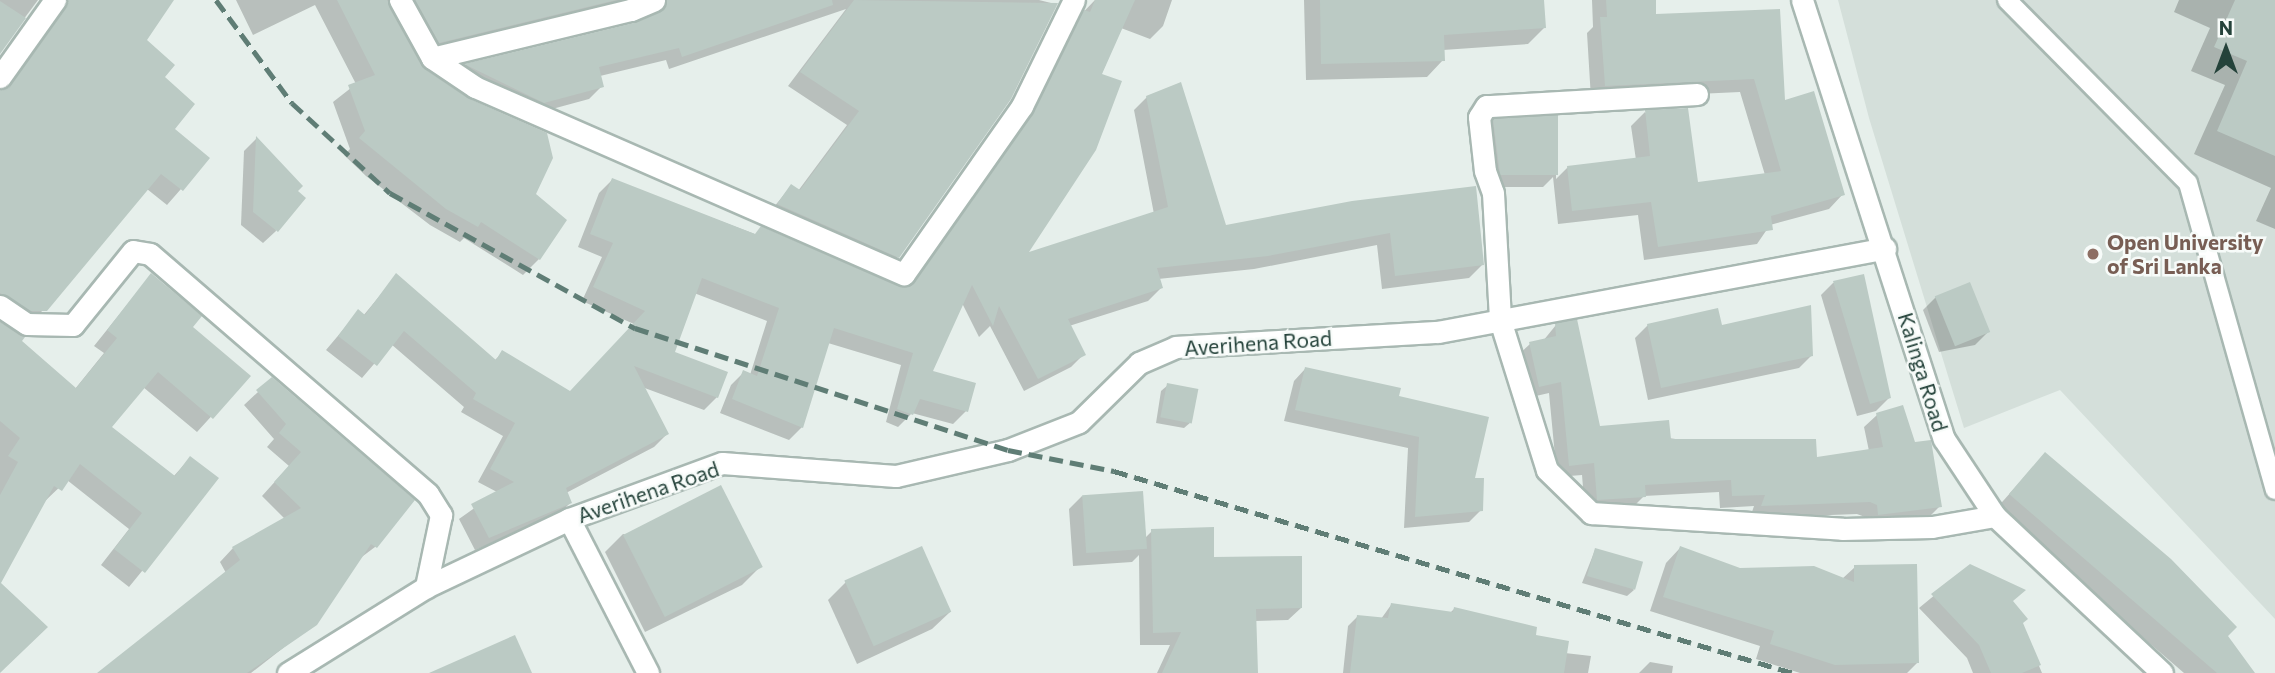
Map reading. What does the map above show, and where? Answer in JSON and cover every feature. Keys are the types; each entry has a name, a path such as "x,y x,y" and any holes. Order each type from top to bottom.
{"street":[{"path":"0,77 55,0"},
{"path":"400,0 432,58 475,87 904,274 1022,106 1074,0"},
{"path":"432,58 631,10 654,0"},
{"name":"Kalinga Road","path":"1802,0 1885,248 1944,439 1995,516 2162,673"},
{"path":"1697,94 1486,106 1482,111 1485,171 1493,193 1500,320 1547,471 1591,513 1842,529 1932,527 1995,516"},
{"name":"Averihena Road","path":"288,673 315,665 426,587 569,519 722,463 896,476 1008,450 1079,422 1139,363 1176,347 1438,332 1885,248"},
{"path":"0,306 27,324 73,325 132,251 150,254 428,494 441,514 426,587"},
{"path":"569,519 648,673"}],"lane":[{"path":"2007,0 2188,183 2275,490"}],"shaded area":[{"name":"Open University of Sri Lanka","path":"1838,0 2275,0 2275,619 2060,390 1964,428 1869,118"}],"building":[{"path":"68,0 174,0 147,40 175,65 165,77 195,104 175,129 210,158 183,191 161,174 47,311 31,311 0,293 0,90 11,85"},
{"path":"337,0 387,0 425,69 470,99 547,133 553,158 536,194 567,220 540,260 481,222 478,227 446,209 359,138 365,131 348,85 375,75"},
{"path":"415,0 616,0 439,43"},
{"path":"667,0 832,0 833,5 682,57 679,48 599,67 604,87 544,103 464,64 634,23 660,12"},
{"path":"854,0 1058,3 1011,99 899,258 777,204 791,184 800,190 859,111 800,72"},
{"path":"1095,0 1135,0 1102,74 1122,81 1096,150 1029,252 1168,207 1146,96 1181,82 1226,225 1352,201 1476,186 1484,265 1395,276 1390,233 1268,256 1157,268 1163,288 1068,319 1086,355 1038,379 999,306 993,326 972,285 933,371 976,383 968,412 920,399 913,415 897,409 913,353 834,328 803,428 732,399 743,370 757,376 779,308 702,278 675,352 728,372 718,398 634,366 669,434 566,488 572,503 489,538 471,504 514,482 490,469 515,423 473,399 476,393 404,331 377,366 338,336 358,309 365,315 396,273 496,360 502,350 570,391 645,311 593,287 613,243 590,234 612,178 755,234 761,226 899,286 910,286 1033,114 1084,10 1090,12"},
{"path":"1320,0 1544,0 1546,28 1444,35 1445,61 1321,64"},
{"path":"1606,0 1656,0 1656,14 1780,9 1785,100 1814,91 1845,195 1771,216 1773,230 1658,247 1651,202 1572,211 1567,166 1650,156 1645,110 1688,108 1698,182 1781,171 1754,79 1605,86 1600,17 1607,17"},
{"path":"2235,0 2275,0 2275,156 2217,131 2247,61 2214,47"},
{"path":"0,1 26,18 0,54"},
{"path":"1558,115 1558,175 1500,175 1493,119"},
{"path":"256,136 303,186 298,191 306,198 278,232 253,212"},
{"path":"151,273 202,316 193,327 251,376 213,419 158,372 112,427 175,476 190,456 219,478 145,573 114,549 142,513 80,464 62,491 54,486 1,583 48,627 0,673 0,495 18,462 8,456 20,438 0,421 0,322 25,337 22,341 76,388 117,338 107,330"},
{"path":"1864,274 1891,398 1870,404 1833,281"},
{"path":"1970,282 1990,332 1955,346 1935,296"},
{"path":"1811,305 1813,356 1661,388 1647,324 1718,308 1722,325"},
{"path":"1577,319 1600,426 1669,420 1671,439 1816,439 1817,457 1883,447 1876,413 1903,405 1915,442 1931,440 1942,507 1878,515 1877,505 1870,502 1761,506 1765,495 1732,496 1731,480 1645,485 1646,497 1597,500 1594,463 1569,466 1561,382 1539,387 1529,342 1556,336 1555,323"},
{"path":"1305,367 1401,388 1399,396 1489,417 1475,478 1484,478 1483,511 1415,517 1419,437 1295,410"},
{"path":"272,377 415,500 377,548 371,544 317,625 247,673 97,673 240,560 232,547 301,508 274,482 301,452 279,433 286,424 256,390"},
{"path":"1167,383 1198,389 1192,423 1160,417"},
{"path":"2045,452 2171,559 2237,627 2228,636 2255,673 2217,673 2009,494"},
{"path":"721,485 763,567 665,617 623,535"},
{"path":"1143,491 1147,549 1086,553 1082,495"},
{"path":"1214,527 1214,557 1302,556 1302,608 1256,609 1258,673 1162,673 1181,632 1153,633 1151,529"},
{"path":"922,546 951,612 874,646 844,581"},
{"path":"1680,546 1740,568 1814,566 1854,582 1854,565 1917,564 1919,663 1835,665 1770,644 1774,631 1663,597"},
{"path":"1595,548 1643,562 1635,590 1587,576"},
{"path":"1970,564 2026,590 2013,601 2028,619 2023,623 2041,665 2022,673 1991,673 1979,645 1931,594"},
{"path":"1391,603 1453,612 1454,607 1537,627 1536,635 1569,641 1564,673 1350,673 1357,615 1388,618"},
{"path":"515,635 532,673 429,673"}],"railway":[{"path":"216,0 292,103 390,193 635,328 1008,450 1114,471 1793,673"}],"place":[{"name":"Open University of Sri Lanka","path":"2093,254"}]}
